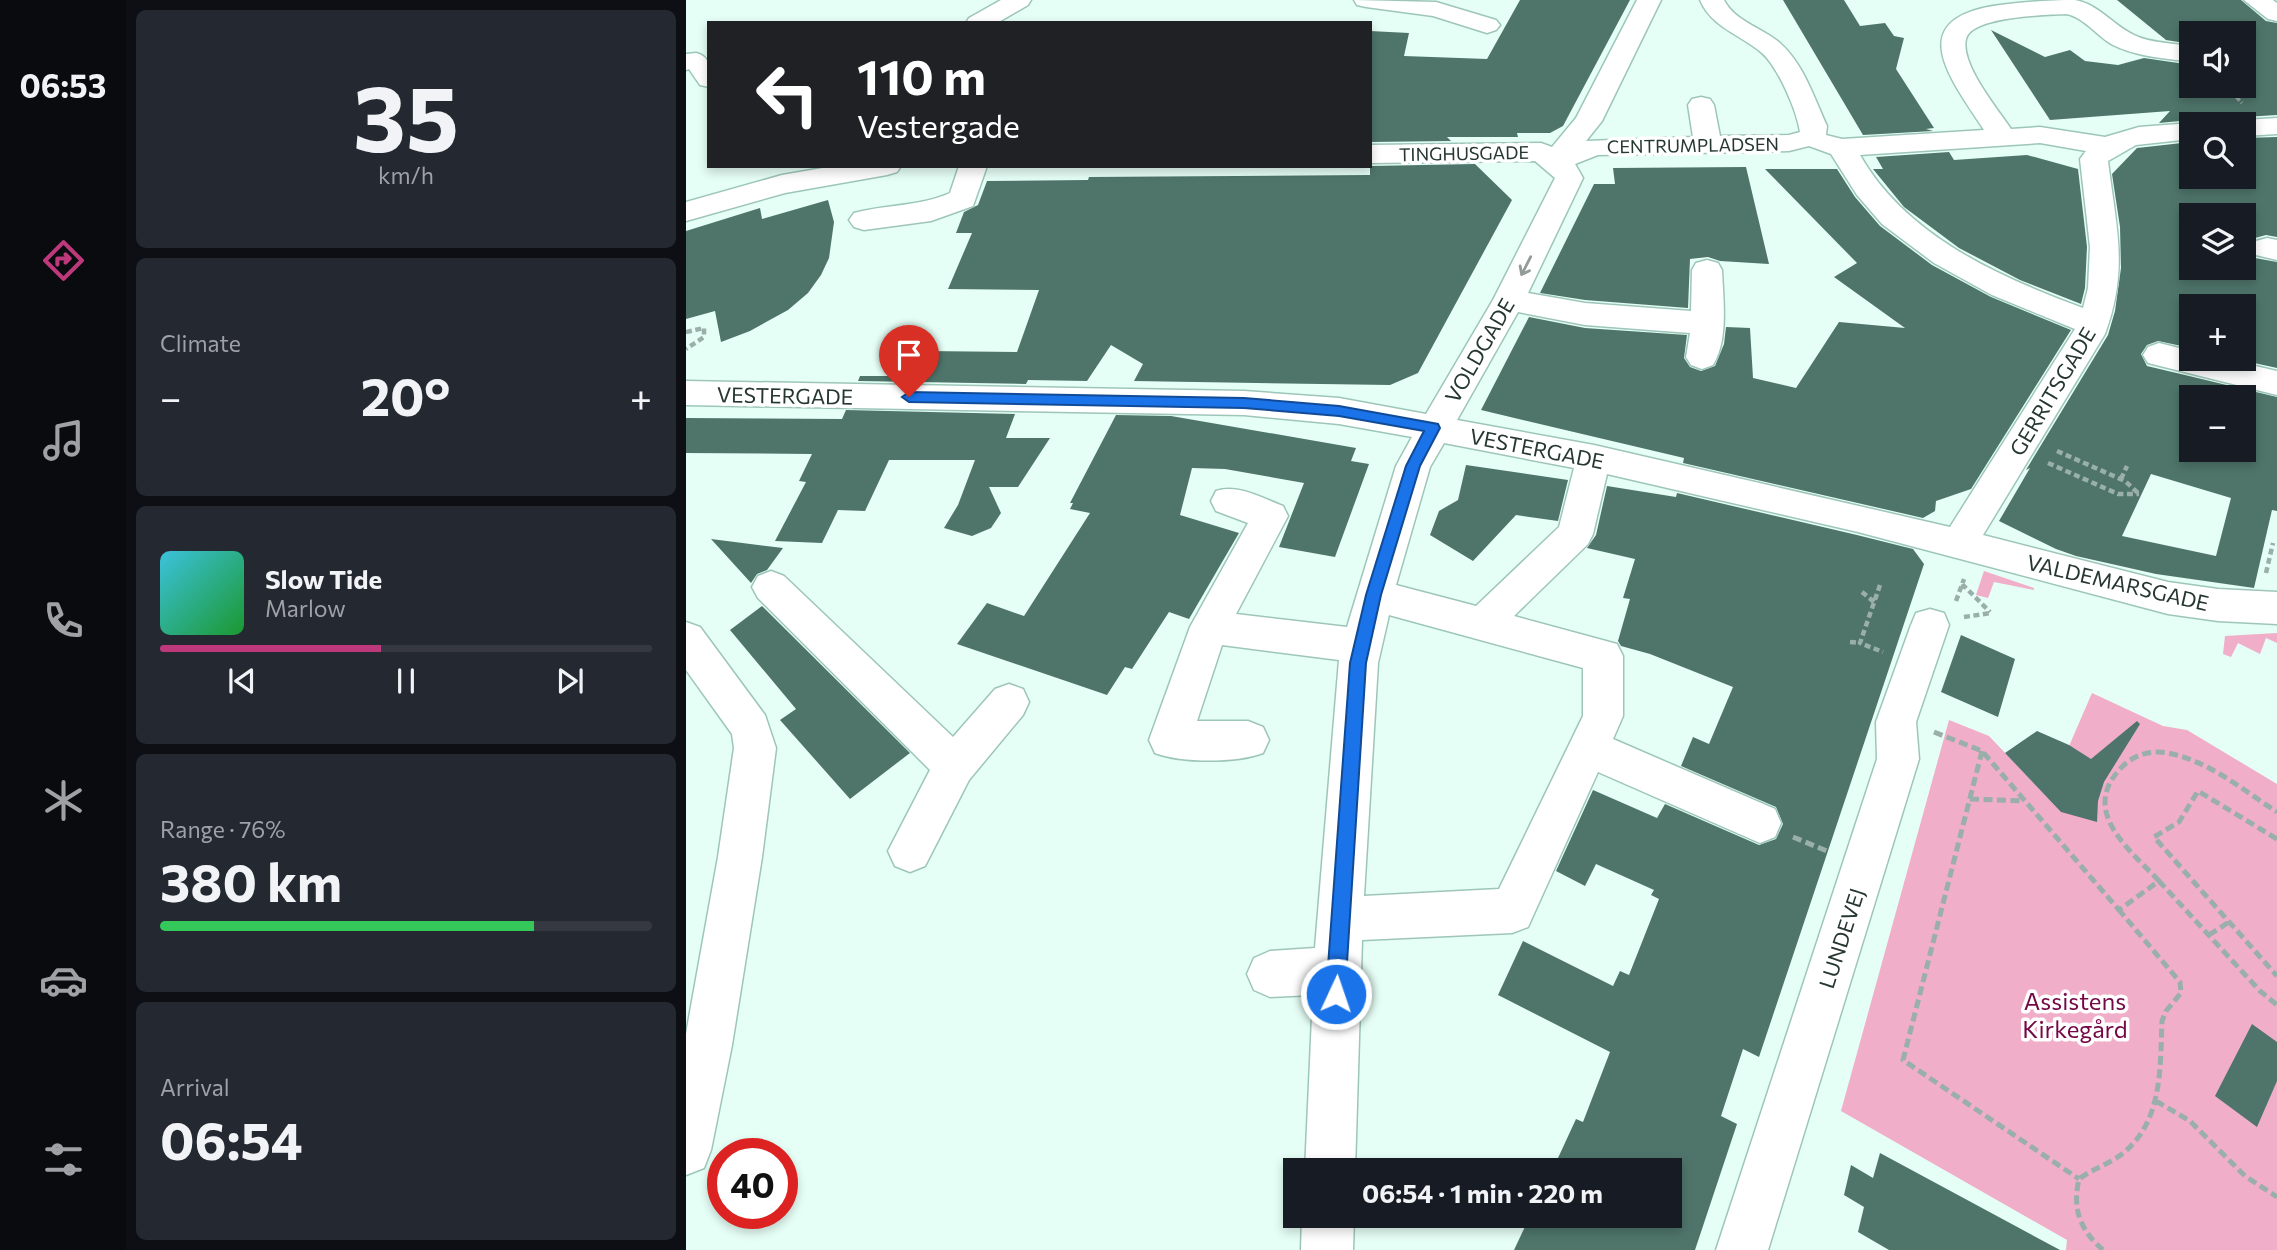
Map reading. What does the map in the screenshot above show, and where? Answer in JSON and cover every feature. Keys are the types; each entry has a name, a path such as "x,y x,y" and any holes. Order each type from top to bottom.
{"street":[{"path":"982,21 1019,0"},
{"path":"1360,21 1366,0 1436,9 1487,25"},
{"name":"CENTRUMPLADSEN","path":"1555,162 1588,121 1649,0"},
{"path":"1713,0 1716,10 1767,45 1779,57 1813,126 1812,137 1828,146 1842,148 2039,135 2105,146 2130,137 2179,132"},
{"path":"2256,0 2277,14"},
{"path":"2002,136 1953,58 1950,42 1958,28 1973,16 1994,11 2077,8 2116,36 2137,46 2179,52"},
{"path":"686,62 696,61 707,76"},
{"path":"1700,105 1708,146"},
{"path":"2256,120 2277,126"},
{"name":"CENTRUMPLADSEN","path":"1555,162 1595,146 1789,143 1812,137"},
{"name":"GERRITSGADE","path":"1962,561 1970,522 2020,443 2078,318 2103,296 2107,268 2094,159 2105,146"},
{"path":"1842,148 1871,194 1898,223 1920,241 1973,272 2078,318"},
{"name":"TINGHUSGADE","path":"1372,154 1530,151 1541,152 1555,162"},
{"name":"VOLDGADE","path":"1330,1158 1337,970 1353,715 1362,646 1374,595 1413,466 1509,300 1568,185 1569,174 1555,162"},
{"path":"686,212 762,177 864,168"},
{"path":"864,220 931,212 963,199 972,168"},
{"path":"1702,357 1707,323 1707,270"},
{"path":"1509,300 1585,314 1707,323"},
{"path":"2159,355 2277,383"},
{"name":"VESTERGADE","path":"686,393 1244,403 1339,411 1594,458 1858,518 1962,561"},
{"path":"1487,623 1492,612 1568,543 1578,527 1594,458"},
{"path":"1228,501 1270,516 1209,627 1170,740 1248,740"},
{"name":"VALDEMARSGADE","path":"1962,561 2168,598 2218,605 2277,608"},
{"path":"771,587 954,766"},
{"path":"1342,919 1512,911 1603,716 1603,656 1374,595"},
{"path":"1209,627 1362,646"},
{"name":"LUNDEVEJ","path":"1742,1250 1898,759 1898,718 1942,628"},
{"path":"686,639 751,728 755,748 740,857 708,1045 686,1150"},
{"path":"910,851 954,766 1009,702"},
{"path":"1587,748 1760,823"},
{"path":"1270,974 1337,970"},
{"path":"1327,1250 1328,1228"}],"path":[{"path":"686,332 704,328 704,337 686,349"},
{"path":"2020,443 2121,479 2139,494 2116,493 2020,443"},
{"path":"2121,479 2127,466"},
{"path":"1942,628 1962,584 1962,561"},
{"path":"1850,642 1860,643 1942,628 1991,613 1962,584"},
{"path":"1860,643 1880,586"},
{"path":"1862,592 1874,602"},
{"path":"1898,718 1982,751 2180,982 2180,993 2166,1010 2162,1021 2156,1101 2145,1132 2119,1156 2079,1179"},
{"path":"1982,751 1903,1060 2079,1179"},
{"path":"2277,812 2179,755 2151,751 2130,760 2114,776 2104,798 2103,812 2109,825 2159,881 2260,991 2277,1005"},
{"path":"2277,839 2198,792 2179,822 2154,837 2277,976"},
{"path":"1970,799 2024,801"},
{"path":"1760,823 1864,867"},
{"path":"2119,910 2159,881"},
{"path":"2209,935 2229,922"},
{"path":"2156,1101 2190,1121 2245,1175 2277,1197"},
{"path":"2079,1179 2074,1208 2100,1249"}],"green space":[{"path":"1984,571 2034,590 1994,582 1988,598 1976,595"},
{"path":"2277,633 2277,643 2266,638 2260,654 2238,643 2231,657 2223,654 2225,636"},
{"name":"Assistens Kirkegård","path":"2092,693 2163,726 2187,730 2277,784 2277,1250 2066,1250 2067,1240 1841,1111 1949,720 1989,736 2047,797"}],"building":[{"path":"1520,0 1630,0 1563,126 1550,133 1517,133 1518,137 1447,137 1451,141 1372,142 1372,31 1409,33 1404,56 1487,59"},
{"path":"1783,0 1844,0 1860,26 1885,23 1894,36 1904,38 1896,69 1934,128 1926,129 1933,131 1863,135"},
{"path":"2117,0 2241,0 2266,21 2277,23 2277,115 2256,116 2256,112 2179,112 2179,121 2159,123 2170,111 2050,120 1991,30 2045,57 2070,50 2085,61 2118,65 2144,58 2179,63 2179,98 2256,98 2256,21 2179,21 2179,42 2166,40"},
{"path":"2277,137 2277,237 2266,235 2256,238 2256,203 2179,203 2179,280 2256,280 2256,258 2277,262 2277,368 2256,363 2256,294 2179,294 2179,345 2158,341 2147,345 2141,354 2147,366 2227,385 2179,385 2179,462 2256,462 2256,392 2277,397 2277,511 2272,510 2254,588 2156,574 2076,556 1999,521 2030,468 2026,470 2108,335 2115,311 2121,268 2120,227 2112,174 2137,148 2179,143 2179,189 2256,189 2256,138","holes":["2151,474 2231,498 2216,556 2122,536"]},
{"path":"1949,152 1954,160 2027,155 2078,169 2087,247 2085,288 2081,304 2020,280 1959,248 1904,207 1873,169 1883,169 1876,157"},
{"path":"1475,164 1512,200 1418,373 1390,385 1134,381 1143,364 1111,345 1087,381 1028,380 1026,384 858,381 860,376 914,376 925,351 1017,352 1039,290 948,289 972,233 956,233 964,212 978,205 987,181 1088,180 1089,177 1370,175 1372,166"},
{"path":"1746,167 1769,264 1720,261 1708,257 1690,259 1688,308 1585,300 1540,293 1594,184 1615,184 1613,168"},
{"path":"1765,169 1837,169 1855,197 1880,226 1932,265 1991,297 2071,330 1971,489 1936,501 1935,511 1923,518 1683,463 1684,458 1481,410 1529,317 1585,328 1687,335 1684,358 1690,367 1701,371 1715,366 1724,344 1726,327 1750,328 1753,378 1796,388 1839,322 1905,328 1834,277 1857,263"},
{"path":"828,200 834,222 829,258 808,293 788,310 750,331 721,342 715,311 686,319 686,231 760,208 762,219"},
{"path":"846,410 1015,414 1006,438 1050,438 1018,487 989,487 1001,513 991,528 972,536 944,528 958,505 975,460 889,460 865,511 838,510 822,543 775,541 806,482 799,481 812,454 686,453 686,418 842,419"},
{"path":"1116,415 1171,416 1356,448 1351,461 1369,464 1335,557 1279,547 1304,483 1225,469 1192,468 1180,515 1239,533 1189,619 1169,612 1132,669 1125,667 1107,695 957,644 987,603 1024,616 1090,513 1070,509 1073,503 1070,503"},
{"path":"1466,465 1568,480 1558,521 1516,515 1473,561 1430,535 1439,511 1458,500"},
{"path":"1607,486 1676,497 1677,493 1857,535 1913,549 1924,564 1759,1057 1743,1049 1721,1116 1737,1124 1695,1250 1514,1250 1524,1228 1682,1228 1682,1158 1558,1158 1576,1119 1583,1122 1610,1052 1498,995 1523,941 1613,986 1620,971 1629,975 1659,899 1651,895 1654,890 1596,864 1585,886 1556,871 1593,790 1657,818 1665,804 1759,845 1776,839 1783,824 1776,807 1681,766 1693,737 1709,744 1733,687 1650,654 1621,646 1618,641 1630,599 1623,598 1635,559 1587,548 1596,535"},
{"path":"711,539 783,548 767,570 757,574 751,583"},
{"path":"762,606 910,753 850,799 780,720 796,709 730,630"},
{"path":"1961,635 2015,659 1998,717 1941,692"},
{"path":"2137,721 2140,724 2104,782 2098,801 2097,822 2061,812 2005,753 2037,731 2069,745 2091,759"},
{"path":"2252,1024 2277,1042 2277,1081 2257,1127 2215,1096"},
{"path":"1880,1153 2060,1250 1889,1250 1858,1232 1864,1207 1844,1195 1851,1165 1873,1178"}],"route":[{"path":"909,397 1244,403 1339,411 1433,428 1413,466 1374,595 1358,663 1336,994"}]}
